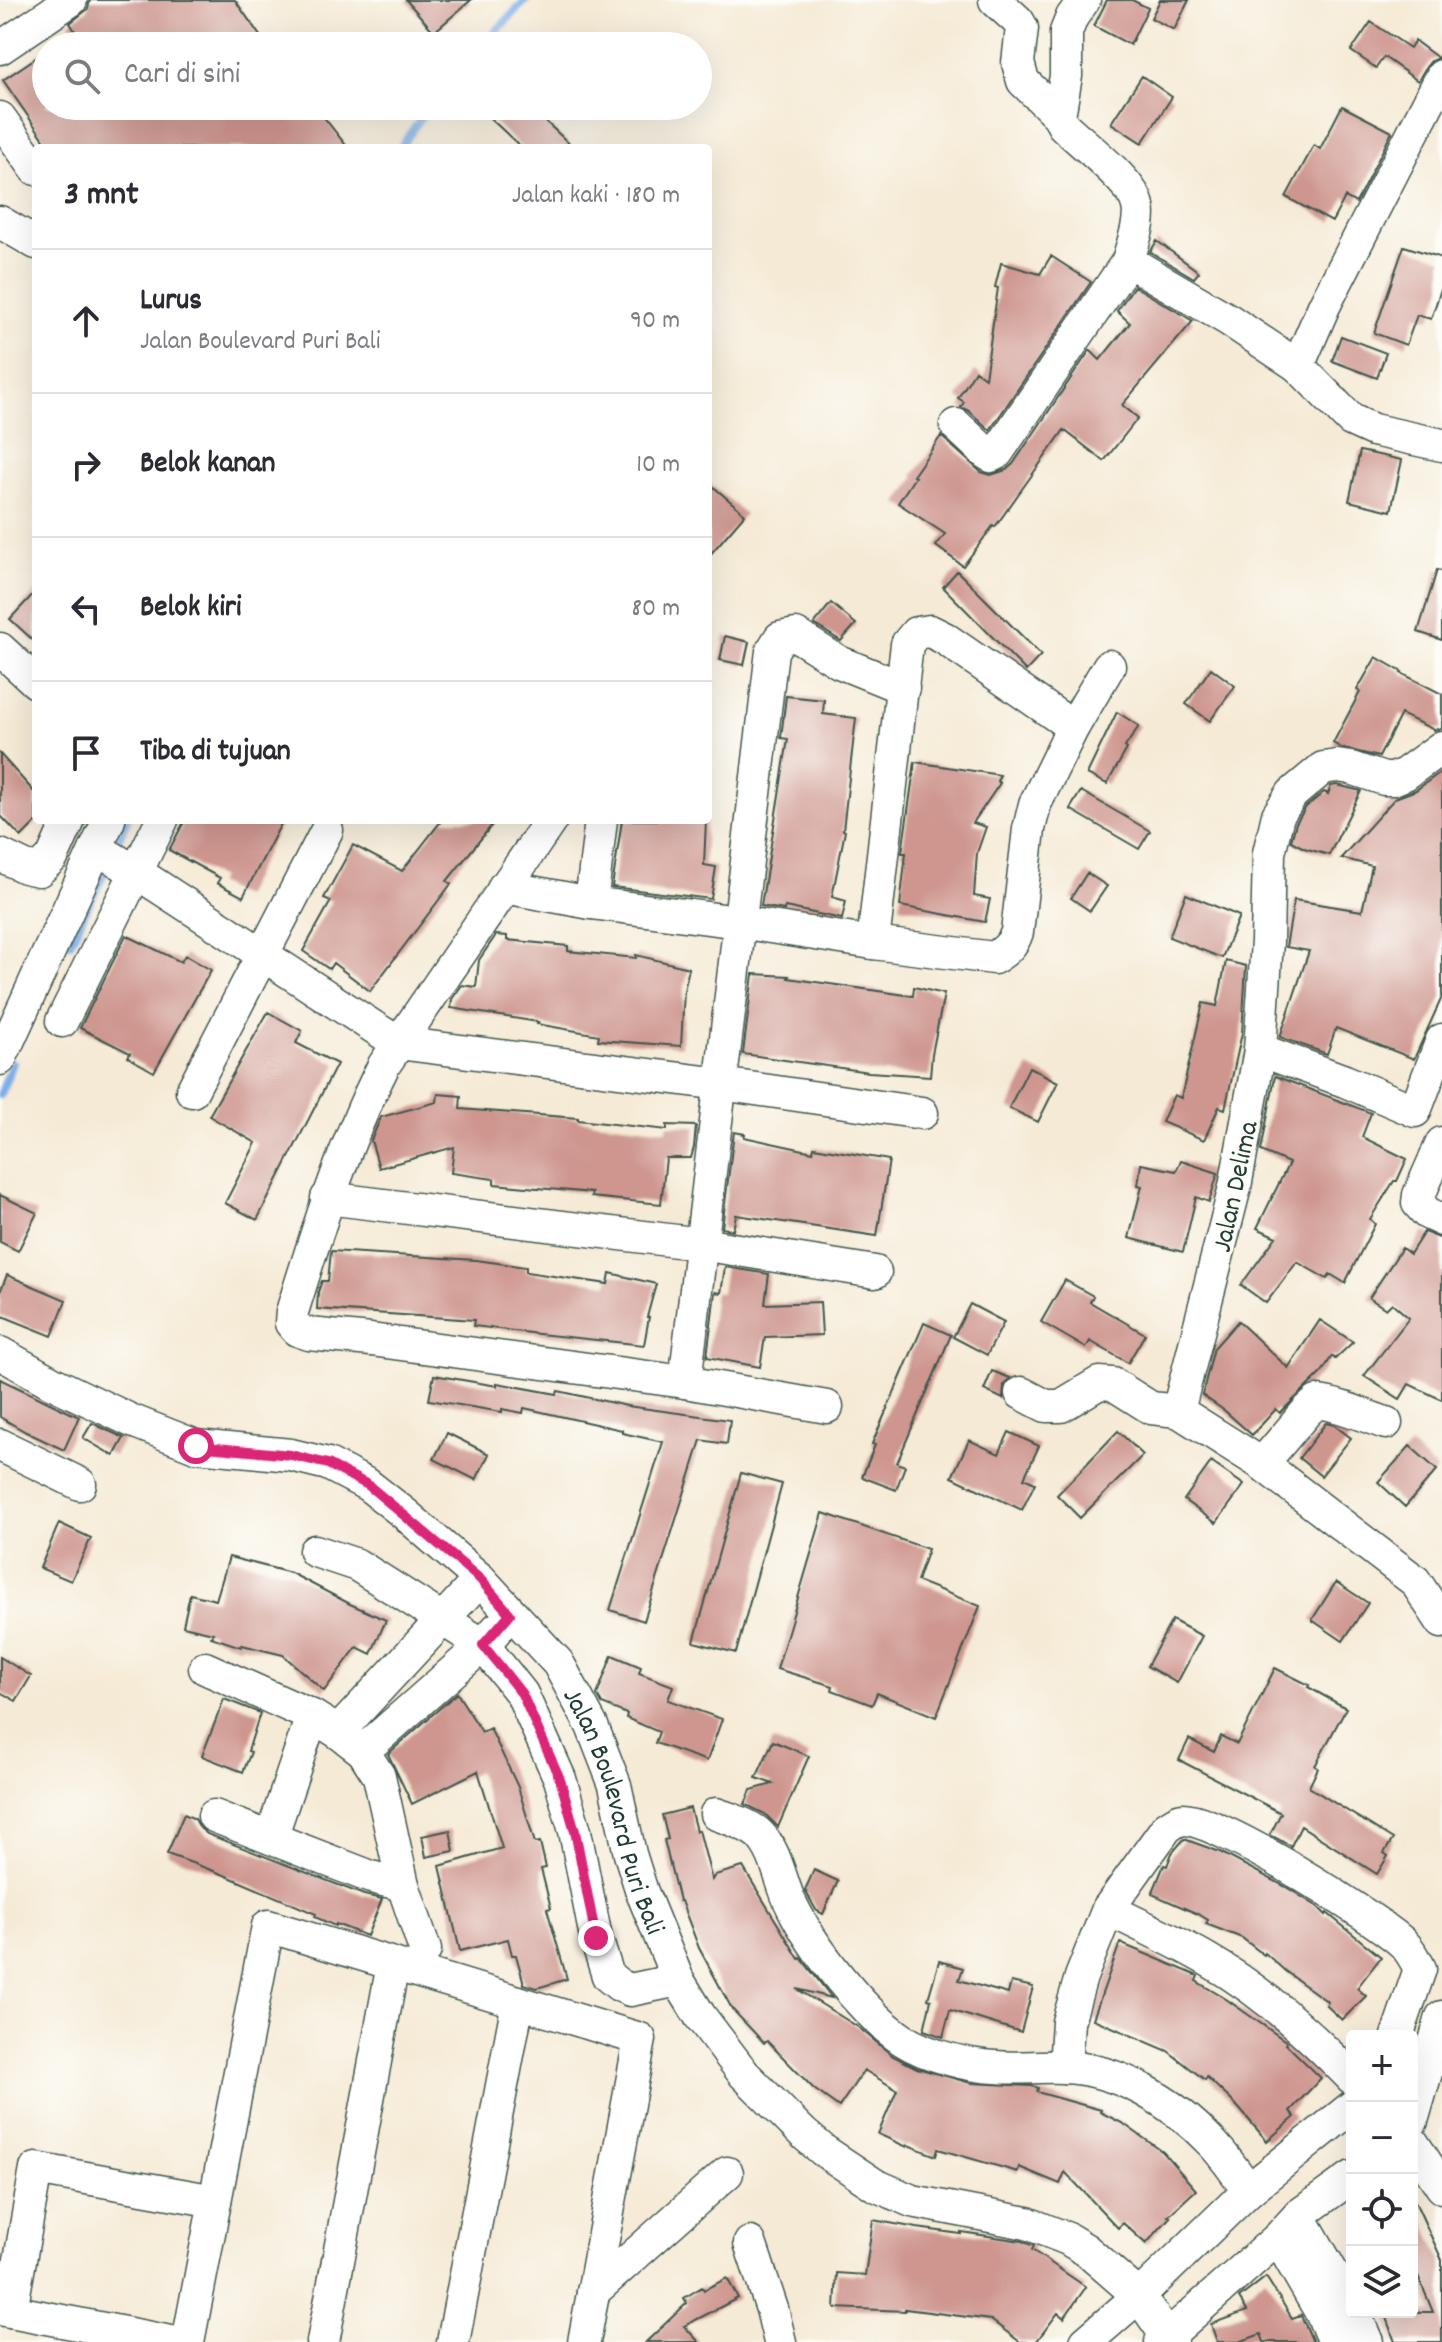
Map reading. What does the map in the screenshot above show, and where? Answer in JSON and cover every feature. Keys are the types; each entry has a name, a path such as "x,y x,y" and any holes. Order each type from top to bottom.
{"street":[{"path":"0,48 71,0"},
{"path":"956,425 986,453 991,456 997,453 1128,261 1137,226 1138,206 1130,188 1023,81 1018,63 1022,28 995,0"},
{"path":"1059,116 1066,76 1066,32 1084,0"},
{"path":"1298,366 1324,306 1442,76"},
{"path":"0,118 32,163"},
{"path":"0,222 32,241"},
{"path":"1128,261 1229,320 1298,366 1351,420 1373,430 1442,445"},
{"path":"873,943 907,644 916,633 930,631 944,638 1073,727"},
{"path":"685,1382 772,651 780,638 796,635 839,662 903,688"},
{"path":"0,649 32,678"},
{"path":"504,887 591,903 994,958 1009,948 1017,932 1029,829 1035,804 1073,727 1109,666"},
{"name":"Jalan Delima","path":"1178,1411 1235,1187 1260,1050 1269,853 1278,815 1292,794 1323,768 1351,768 1393,779 1442,747"},
{"path":"0,855 39,870 52,858 67,824"},
{"path":"0,1059 53,1000 114,851 156,824"},
{"path":"548,824 384,1065 363,1106 327,1198 291,1323 297,1330 309,1334 401,1343 685,1382 827,1407"},
{"path":"591,903 601,824"},
{"path":"192,1091 327,830"},
{"path":"114,851 262,955 398,1043 922,1113"},
{"path":"53,1000 114,851"},
{"path":"1260,1050 1429,1116 1442,1040"},
{"path":"1442,1143 1418,1203 1427,1213 1442,1220"},
{"path":"327,1198 701,1244 875,1272"},
{"name":"Jalan Boulevard Puri Bali","path":"0,1353 130,1420 196,1446 291,1455 328,1464 368,1485 480,1579 558,1663 628,1787 630,1854 642,1892 678,1980 700,2016 744,2074 804,2134 850,2170 875,2185 912,2201 1027,2223 1068,2239 1107,2267 1139,2296 1166,2340"},
{"path":"1021,1393 1046,1406 1061,1406 1099,1383 1113,1384 1151,1408 1178,1411 1262,1464 1415,1581 1442,1622"},
{"path":"1262,1464 1317,1402 1333,1403 1355,1414 1386,1423"},
{"path":"0,1445 80,1484"},
{"path":"315,1551 357,1565 483,1645 522,1694 560,1779 575,1831 596,1938 608,1976 630,1990 678,1980"},
{"path":"271,1838 338,1733 480,1579"},
{"path":"338,1733 483,1645 510,1614"},
{"path":"205,1668 338,1733 379,1776 403,1885 425,1950"},
{"path":"716,1814 757,1832 768,1845 791,1904 810,1937 856,1996 895,2034 931,2053 969,2063 993,2067 1065,2067 1105,2073 1146,2091 1178,2113 1211,2142 1249,2190"},
{"path":"214,1816 371,1877 403,1885"},
{"path":"1065,2067 1068,2022 1081,1977 1108,1909 1167,1827 1181,1819 1199,1822 1262,1851 1402,1943 1414,1955 1420,1969 1399,2030"},
{"path":"1108,1909 1208,1960 1262,1996 1320,2044 1346,2072"},
{"path":"188,2342 268,1926 640,2039 584,2342"},
{"path":"323,2342 393,1964"},
{"path":"453,2342 518,2002"},
{"path":"1417,2102 1442,2017"},
{"path":"1086,2342 1139,2296 1249,2190 1346,2112"},
{"path":"1418,2151 1442,2187"},
{"path":"171,2342 6,2310 36,2169 215,2201"},
{"path":"593,2292 727,2173"},
{"path":"1166,2340 1288,2227 1346,2182"},
{"path":"1288,2227 1346,2300"},
{"path":"1288,2227 1334,2342"},
{"path":"750,2243 772,2309 777,2342 761,2342"},
{"path":"1357,2318 1367,2342"}],"building":[{"path":"90,0 235,0 257,32 74,32 70,23 88,9"},
{"path":"406,0 471,0 434,32"},
{"path":"1107,0 1132,0 1148,8 1130,45 1094,26"},
{"path":"1160,0 1189,0 1174,30 1151,18"},
{"path":"1371,22 1410,48 1415,41 1438,58 1431,61 1418,81 1384,57 1376,68 1351,51"},
{"path":"32,60 32,120 326,120 345,144 47,144 3,80"},
{"path":"1142,76 1172,97 1142,143 1111,123"},
{"path":"1342,106 1392,132 1356,203 1345,197 1332,222 1286,197 1314,145 1320,149"},
{"path":"492,120 544,120 570,144 518,144"},
{"path":"1157,241 1199,272 1194,278 1150,252"},
{"path":"1404,246 1442,258 1442,286 1431,319 1417,315 1406,345 1374,333"},
{"path":"1051,256 1091,282 990,430 961,407 964,402 958,398 975,371 985,378 998,288 995,287 1001,263 1040,274"},
{"path":"1134,286 1193,321 1122,405 1138,418 1104,461 1064,430 995,527 963,566 936,546 945,534 898,503 913,476 941,436 981,472 991,475 1013,464 1090,350 1100,360 1130,323 1117,311"},
{"path":"1341,336 1386,353 1377,378 1332,361"},
{"path":"1360,451 1402,460 1391,511 1349,501"},
{"path":"712,485 745,514 712,552"},
{"path":"1437,570 1442,571 1442,640 1418,632"},
{"path":"957,571 1041,655 1026,671 943,587"},
{"path":"32,595 32,639 10,619"},
{"path":"831,603 856,624 841,641 814,624"},
{"path":"725,636 749,642 744,665 720,660"},
{"path":"1376,657 1442,694 1442,728 1434,730 1401,714 1379,757 1333,743"},
{"path":"1211,668 1235,686 1210,721 1186,704"},
{"path":"786,696 824,700 823,714 856,718 845,831 832,897 846,901 842,919 785,907 784,910 761,906 788,739 781,738"},
{"path":"1117,712 1139,726 1107,784 1087,774"},
{"path":"0,754 32,790 34,824 21,837 0,815"},
{"path":"915,762 1000,775 997,781 1000,783 973,823 986,827 977,853 974,896 990,899 985,922 900,906 906,853 902,853"},
{"path":"1442,771 1442,997 1414,1059 1336,1028 1327,1054 1280,1037 1309,951 1286,947 1294,900 1362,911 1372,866 1341,858 1395,798 1416,790"},
{"path":"1331,786 1361,791 1329,855 1291,841 1296,823 1306,807 1324,792 1328,794"},
{"path":"1081,791 1150,831 1139,849 1070,809"},
{"path":"183,824 281,824 243,897 217,883 220,878 169,850"},
{"path":"439,824 493,824 447,881 451,884 370,991 333,963 329,969 303,951 331,901 324,898 353,845 402,871"},
{"path":"621,824 706,824 704,865 716,867 711,899 612,887"},
{"path":"1087,873 1107,886 1090,911 1071,898"},
{"path":"1186,894 1239,916 1222,958 1169,937"},
{"path":"126,935 181,962 185,955 211,970 154,1072 128,1057 130,1053 80,1028"},
{"path":"496,935 507,936 507,940 568,946 568,951 636,958 636,955 689,968 684,991 681,1046 598,1040 599,1035 451,1008 452,999 462,985 476,987 479,960"},
{"path":"1226,961 1246,966 1242,1033 1225,1109 1219,1107 1204,1140 1162,1122 1174,1095 1181,1098 1203,1003 1217,1006"},
{"path":"753,974 789,976 913,996 914,987 944,994 930,1076 869,1072 743,1054"},
{"path":"268,1012 302,1031 296,1043 337,1064 257,1220 225,1203 256,1143 209,1116"},
{"path":"1029,1067 1058,1082 1038,1122 1009,1108"},
{"path":"1275,1076 1371,1113 1362,1137 1407,1159 1397,1181 1394,1181 1370,1219 1375,1224 1345,1283 1330,1274 1327,1279 1297,1262 1266,1303 1241,1285 1276,1237 1257,1228 1289,1163 1261,1151"},
{"path":"438,1094 461,1096 460,1109 578,1118 667,1130 667,1125 696,1126 694,1147 691,1158 666,1158 661,1204 591,1197 592,1193 494,1184 494,1179 451,1173 454,1147 379,1168 371,1140 381,1117 437,1102"},
{"path":"734,1132 813,1152 814,1147 889,1160 877,1236 736,1215 733,1230 722,1228"},
{"path":"1181,1161 1218,1173 1209,1202 1196,1197 1183,1252 1129,1238 1142,1186 1138,1185 1141,1164 1176,1171"},
{"path":"0,1195 37,1213 18,1251 0,1242"},
{"path":"1424,1232 1442,1239 1442,1400 1409,1384 1400,1399 1364,1376 1409,1318 1392,1303 1386,1309 1369,1298 1402,1248 1410,1254"},
{"path":"331,1251 476,1260 526,1267 526,1272 608,1284 610,1273 656,1284 647,1317 644,1345 473,1326 474,1320 317,1309 322,1281 328,1281"},
{"path":"725,1267 769,1274 765,1304 820,1302 822,1335 765,1337 760,1367 707,1357 715,1292 721,1293"},
{"path":"7,1275 66,1300 52,1336 0,1315 0,1292"},
{"path":"1065,1280 1093,1296 1090,1302 1145,1334 1128,1363 1090,1341 1086,1348 1041,1322"},
{"path":"970,1304 1004,1322 987,1355 953,1337"},
{"path":"1320,1320 1353,1342 1335,1359 1332,1356 1322,1372 1280,1413 1276,1409 1252,1435 1202,1395 1214,1348 1238,1321 1288,1368"},
{"path":"924,1323 951,1335 897,1463 905,1466 896,1490 862,1477 875,1445 872,1444"},
{"path":"992,1371 1010,1378 1004,1385 1003,1399 984,1390"},
{"path":"434,1375 557,1394 558,1391 627,1406 730,1420 727,1444 701,1440 644,1621 610,1610 663,1442 524,1408 523,1413 502,1409 502,1412 429,1400"},
{"path":"0,1379 79,1417 64,1450 0,1417"},
{"path":"92,1423 124,1438 114,1456 83,1438"},
{"path":"1326,1423 1334,1425 1351,1438 1321,1476 1299,1458"},
{"path":"1118,1431 1143,1455 1080,1518 1057,1495"},
{"path":"1009,1432 1039,1446 1024,1478 1035,1483 1022,1510 952,1477 969,1440 999,1454"},
{"path":"447,1433 489,1454 476,1480 434,1459"},
{"path":"1410,1446 1437,1470 1405,1507 1378,1482"},
{"path":"1211,1462 1244,1485 1216,1523 1184,1500"},
{"path":"741,1473 782,1484 736,1653 694,1642"},
{"path":"823,1513 928,1549 917,1581 980,1606 936,1717 877,1693 872,1705 832,1690 833,1686 777,1669"},
{"path":"59,1523 91,1538 71,1581 40,1568"},
{"path":"229,1557 291,1573 386,1620 371,1654 357,1647 324,1691 283,1655 241,1647 211,1637 213,1633 183,1626 190,1594 216,1600"},
{"path":"1336,1582 1368,1603 1343,1641 1312,1620"},
{"path":"1172,1620 1202,1636 1177,1683 1147,1666"},
{"path":"612,1655 641,1667 639,1673 673,1686 668,1700 722,1719 707,1761 655,1743 659,1732 602,1704 597,1695"},
{"path":"0,1657 31,1676 16,1701 0,1692"},
{"path":"1275,1668 1346,1708 1315,1766 1318,1768 1309,1787 1393,1839 1384,1853 1388,1856 1377,1874 1301,1826 1291,1846 1270,1835 1281,1813 1179,1760 1189,1739 1214,1752 1221,1736 1237,1744"},
{"path":"457,1693 482,1732 490,1728 518,1787 535,1843 540,1842 546,1868 541,1869 551,1908 547,1909 567,1979 537,1988 524,1984 508,1939 460,1951 440,1866 502,1848 478,1771 412,1804 388,1754"},
{"path":"224,1699 260,1713 243,1772 202,1756"},
{"path":"773,1741 809,1756 778,1827 765,1814 745,1804 751,1790 773,1784 756,1778"},
{"path":"690,1808 712,1880 715,1875 743,1867 799,1959 832,1998 797,1989 858,2027 893,2056 917,2068 971,2083 1032,2086 1038,2088 1037,2092 1101,2110 1163,2152 1196,2190 1168,2216 1146,2244 1123,2223 1118,2228 1065,2172 1060,2184 1019,2167 1018,2172 938,2149 936,2156 878,2134 897,2090 864,2070 839,2107 814,2089 732,2009 699,1948 679,1901 664,1840 668,1839 662,1815"},
{"path":"184,1814 195,1819 207,1834 364,1895 382,1899 367,1936 335,1926 315,1917 316,1914 167,1854"},
{"path":"450,1830 454,1851 426,1857 422,1836"},
{"path":"1184,1839 1220,1852 1286,1887 1327,1913 1381,1957 1357,1988 1366,1996 1342,2020 1326,2005 1328,2002 1265,1953 1242,1938 1206,1924 1208,1920 1198,1914 1152,1894 1164,1865 1167,1866 1172,1853"},
{"path":"814,1870 838,1881 823,1914 816,1910 805,1890"},
{"path":"1120,1943 1198,1976 1196,1981 1287,2042 1321,2078 1290,2111 1295,2117 1267,2141 1207,2077 1205,2080 1168,2051 1093,2019"},
{"path":"939,1961 963,1968 959,1980 1008,1994 1011,1982 1033,1987 1021,2032 950,2010 943,2037 924,2030 931,2000 928,1999"},
{"path":"1418,2208 1442,2260 1442,2342 1395,2342 1386,2318 1418,2318 1418,2312 1433,2312 1418,2276"},
{"path":"873,2220 1022,2241 1034,2246 1032,2250 1086,2287 1064,2318 1058,2313 1036,2342 1020,2342 991,2320 905,2309 835,2308 837,2273 865,2275"},
{"path":"1266,2277 1292,2318 1301,2315 1313,2342 1264,2342 1261,2334 1239,2342 1217,2342 1211,2324 1247,2311 1239,2298"},
{"path":"727,2278 738,2298 684,2326 699,2342 646,2342 687,2303 684,2298"}],"waterway":[{"path":"495,32 526,0"},
{"path":"403,144 419,120"},
{"path":"113,852 125,824"},
{"path":"70,943 108,865"},
{"path":"0,1095 13,1063"}],"route":[{"path":"196,1446 291,1455 328,1464 368,1485 480,1579 510,1614 483,1645 522,1694 560,1779 575,1831 596,1938"}]}
